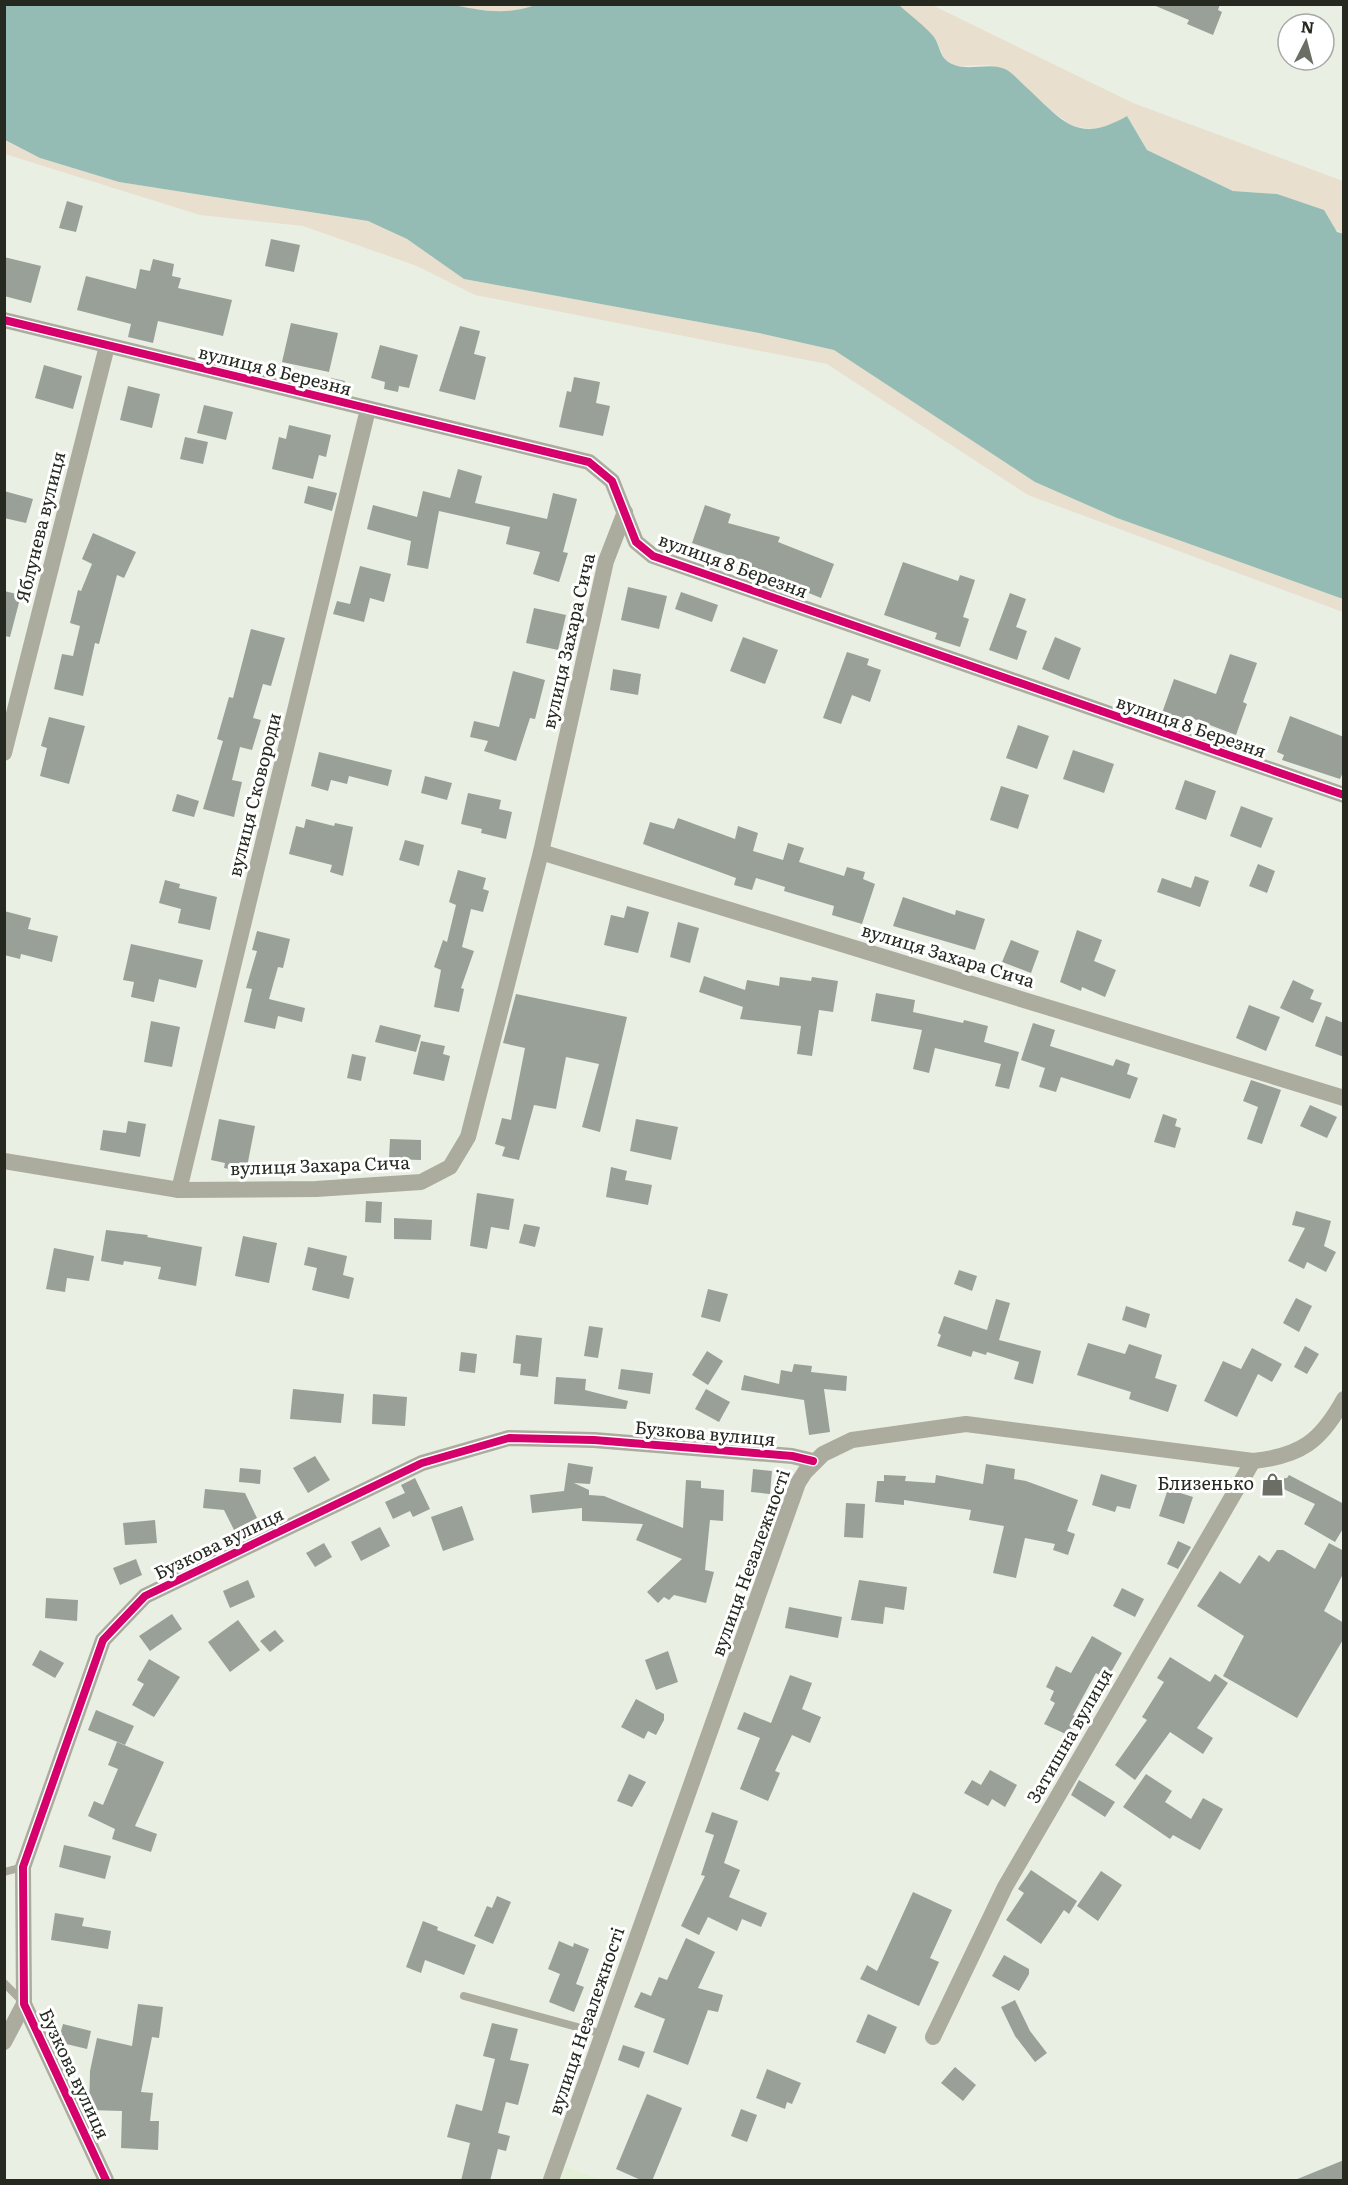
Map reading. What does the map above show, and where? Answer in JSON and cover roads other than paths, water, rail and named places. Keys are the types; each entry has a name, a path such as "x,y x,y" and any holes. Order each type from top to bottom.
{"street":[{"name":"вулиця 8 Березня","path":"4,320 589,462 612,481 636,542 653,556 1344,795"},
{"name":"Яблунева вулиця","path":"4,753 107,346"},
{"name":"вулиця Сковороди","path":"179,1190 368,409"},
{"name":"вулиця Захара Сича","path":"4,1161 179,1190 316,1189 421,1182 450,1167 468,1137 541,852 606,561 625,512"},
{"name":"вулиця Захара Сича","path":"541,852 1344,1098"},
{"name":"вулиця Незалежності","path":"551,2181 798,1483 813,1461 852,1440 966,1424 1252,1461 1270,1460 1302,1449 1324,1431 1344,1399"},
{"name":"Бузкова вулиця","path":"106,2181 24,2004 23,1867 103,1640 145,1596 422,1463 509,1438 594,1440 792,1456 813,1461"},
{"name":"Затишна вулиця","path":"933,2037 1005,1887 1252,1461"},
{"path":"4,2042 24,2004"}],"lane":[{"path":"4,1872 23,1867"},
{"path":"4,1983 24,2004"},
{"path":"465,1996 603,2034"}],"water":[{"path":"449,4 494,11 516,10 538,4 900,6 934,37 947,61 961,67 990,66 1005,69 1050,110 1072,125 1083,129 1095,128 1127,116 1147,150 1233,191 1277,194 1324,210 1337,232 1344,234 1343,599 1117,518 1035,482 834,350 759,333 464,279 407,239 368,221 119,182 40,158 5,140 5,5"}],"place":[{"name":"Близенько","path":"1272,1484"}]}
